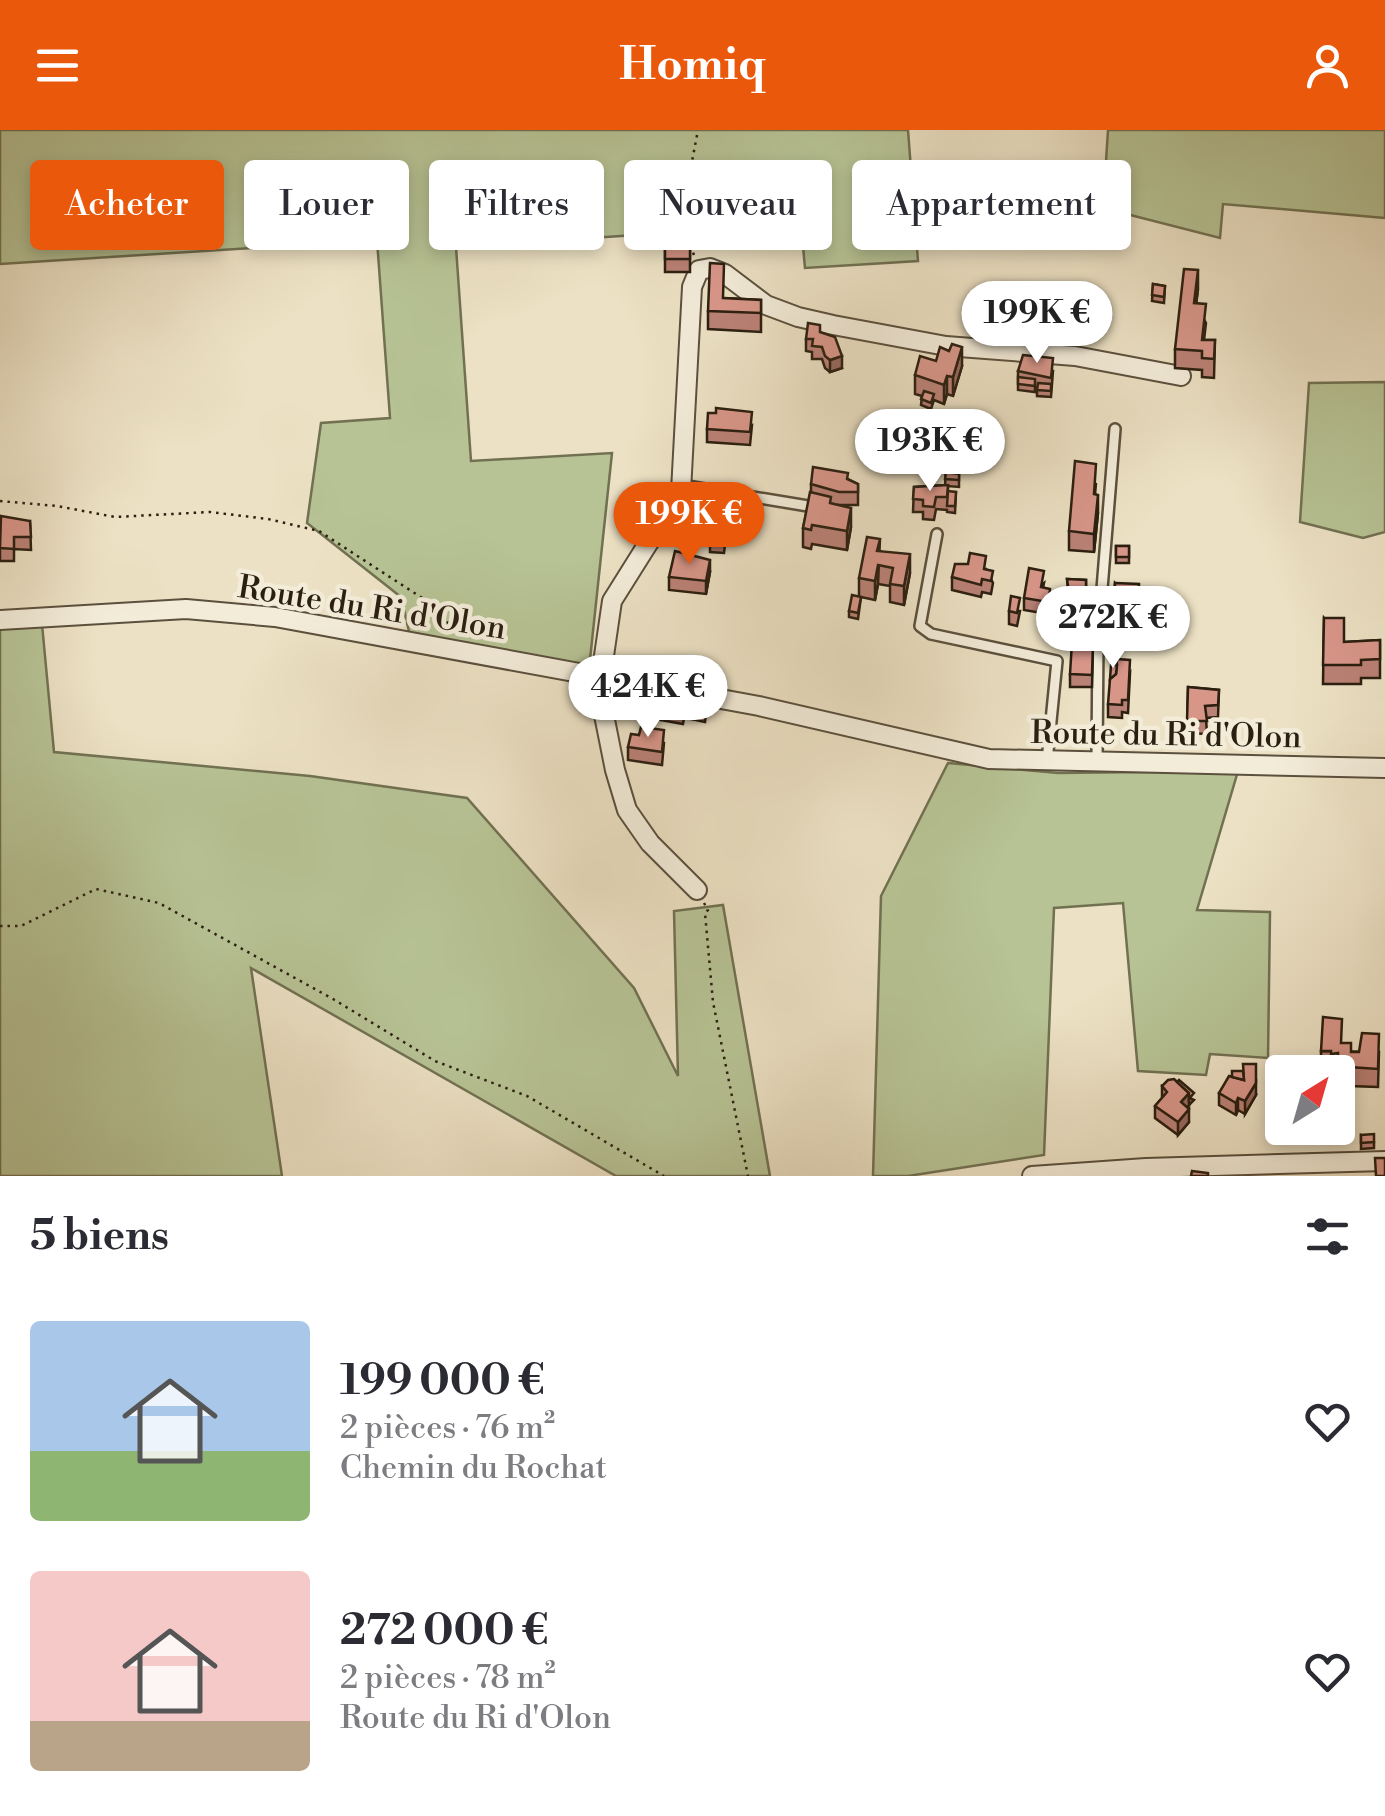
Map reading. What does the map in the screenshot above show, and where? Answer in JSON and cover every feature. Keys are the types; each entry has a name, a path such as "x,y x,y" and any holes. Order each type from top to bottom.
{"street":[{"path":"697,890 650,843 627,810 599,690 612,601 673,506 682,485 692,286 699,270 710,268 726,274 766,305 833,325 946,346 1074,356 1181,376"},
{"name":"Route du Ri d'Olon","path":"0,620 186,609 275,617 759,706 989,759 1385,768"},
{"path":"1032,1176 1146,1168 1385,1161"}],"lane":[{"path":"1097,763 1098,638 1115,429"},
{"path":"682,485 814,507"},
{"path":"937,534 920,626 931,634 1057,661 1047,762"}],"path":[{"path":"698,130 685,230 699,270"},
{"path":"0,502 57,506 115,517 210,512 268,518 319,531 436,607 469,652"},
{"path":"0,926 21,926 96,889 159,903 333,999 435,1061 527,1096 664,1176"},
{"path":"697,890 708,910 705,914 713,1002 748,1176"}],"green space":[{"path":"0,130 908,130 910,160 852,160 852,250 917,250 918,261 805,268 803,250 832,250 832,160 624,160 624,236 604,237 604,160 429,160 429,250 456,250 471,461 612,453 589,669 410,636 401,597 307,523 321,423 390,418 378,250 409,250 409,160 244,160 244,248 224,250 224,160 30,160 30,250 220,250 0,264"},
{"path":"1108,130 1385,130 1385,218 1223,204 1220,238 1131,215 1131,160 1106,160"},
{"path":"1385,382 1385,532 1363,538 1300,522 1309,383"},
{"path":"42,624 54,752 310,776 467,798 634,988 678,1076 674,911 723,905 770,1176 616,1176 251,968 282,1176 0,1176 0,629"},
{"path":"948,763 1058,773 1238,771 1197,910 1270,912 1268,1055 1210,1054 1206,1075 1138,1071 1123,903 1054,908 1044,1155 908,1176 873,1176 881,896"}],"building":[{"path":"665,250 690,250 690,259 665,259"},
{"path":"710,263 724,264 723,298 761,300 761,313 708,311"},
{"path":"1184,269 1198,270 1194,303 1206,304 1202,340 1215,340 1214,359 1202,358 1202,351 1175,349"},
{"path":"1153,284 1165,286 1164,297 1152,295"},
{"path":"808,323 820,325 820,332 835,337 842,356 830,360 822,347 812,346 813,339 806,339"},
{"path":"952,344 962,347 953,377 947,376 944,385 915,375 920,356 936,361 940,347 949,351"},
{"path":"1023,355 1053,358 1051,378 1018,371"},
{"path":"1018,377 1035,379 1035,386 1018,384"},
{"path":"1038,383 1051,384 1051,391 1037,390"},
{"path":"924,391 934,394 931,403 921,399"},
{"path":"716,408 752,412 750,432 707,429 708,413 716,413"},
{"path":"1075,461 1096,464 1094,534 1069,531"},
{"path":"813,467 848,473 847,479 858,484 858,492 839,492 811,484"},
{"path":"946,472 959,474 959,480 945,479"},
{"path":"948,485 947,497 936,497 934,507 913,499 914,487"},
{"path":"948,491 956,492 955,506 947,506"},
{"path":"810,492 851,508 847,531 812,525 811,530 803,528"},
{"path":"713,514 727,516 724,540 710,539"},
{"path":"1,516 30,521 31,537 14,537 14,549 0,548"},
{"path":"867,537 880,539 877,551 910,554 904,586 890,584 893,568 878,565 875,581 859,578"},
{"path":"1116,546 1129,546 1129,557 1116,557"},
{"path":"675,551 710,560 706,581 669,577"},
{"path":"970,553 986,556 984,569 993,571 991,581 982,579 981,585 952,577 955,564 968,564"},
{"path":"1029,568 1044,571 1041,587 1050,589 1049,598 1054,598 1054,618 1042,618 1042,609 1047,610 1048,602 1024,598"},
{"path":"1067,579 1086,580 1086,589 1083,593 1069,593"},
{"path":"1115,583 1139,584 1139,609 1124,609 1124,615 1113,615"},
{"path":"852,595 861,597 858,613 849,611"},
{"path":"1011,596 1020,598 1017,613 1009,611"},
{"path":"1324,618 1344,618 1344,642 1380,640 1380,659 1361,660 1361,665 1323,665"},
{"path":"1072,642 1093,642 1092,675 1070,674"},
{"path":"1117,659 1130,660 1128,700 1122,700 1122,705 1108,704"},
{"path":"1111,665 1117,665 1116,674 1110,679"},
{"path":"630,684 687,690 683,711 626,701"},
{"path":"1188,687 1219,690 1218,705 1205,706 1207,721 1187,721"},
{"path":"619,688 629,690 626,708 616,706"},
{"path":"689,690 707,693 705,709 686,706"},
{"path":"641,727 664,730 662,752 628,747 631,734 639,735"},
{"path":"1323,1017 1342,1019 1341,1043 1351,1043 1351,1052 1359,1052 1362,1033 1379,1034 1378,1069 1355,1067 1355,1055 1321,1051"},
{"path":"1243,1064 1256,1064 1256,1083 1245,1101 1238,1098 1236,1103 1219,1093 1229,1076 1244,1080"},
{"path":"1232,1071 1243,1071 1244,1080 1232,1077"},
{"path":"1174,1079 1189,1093 1181,1102 1189,1109 1178,1122 1155,1106 1167,1092 1162,1086"},
{"path":"1179,1080 1194,1093 1189,1099 1189,1093"},
{"path":"1374,1134 1374,1142 1361,1143 1361,1135"},
{"path":"1375,1158 1385,1158 1385,1176 1376,1176"},
{"path":"1192,1171 1208,1173 1208,1176 1191,1176"}]}
